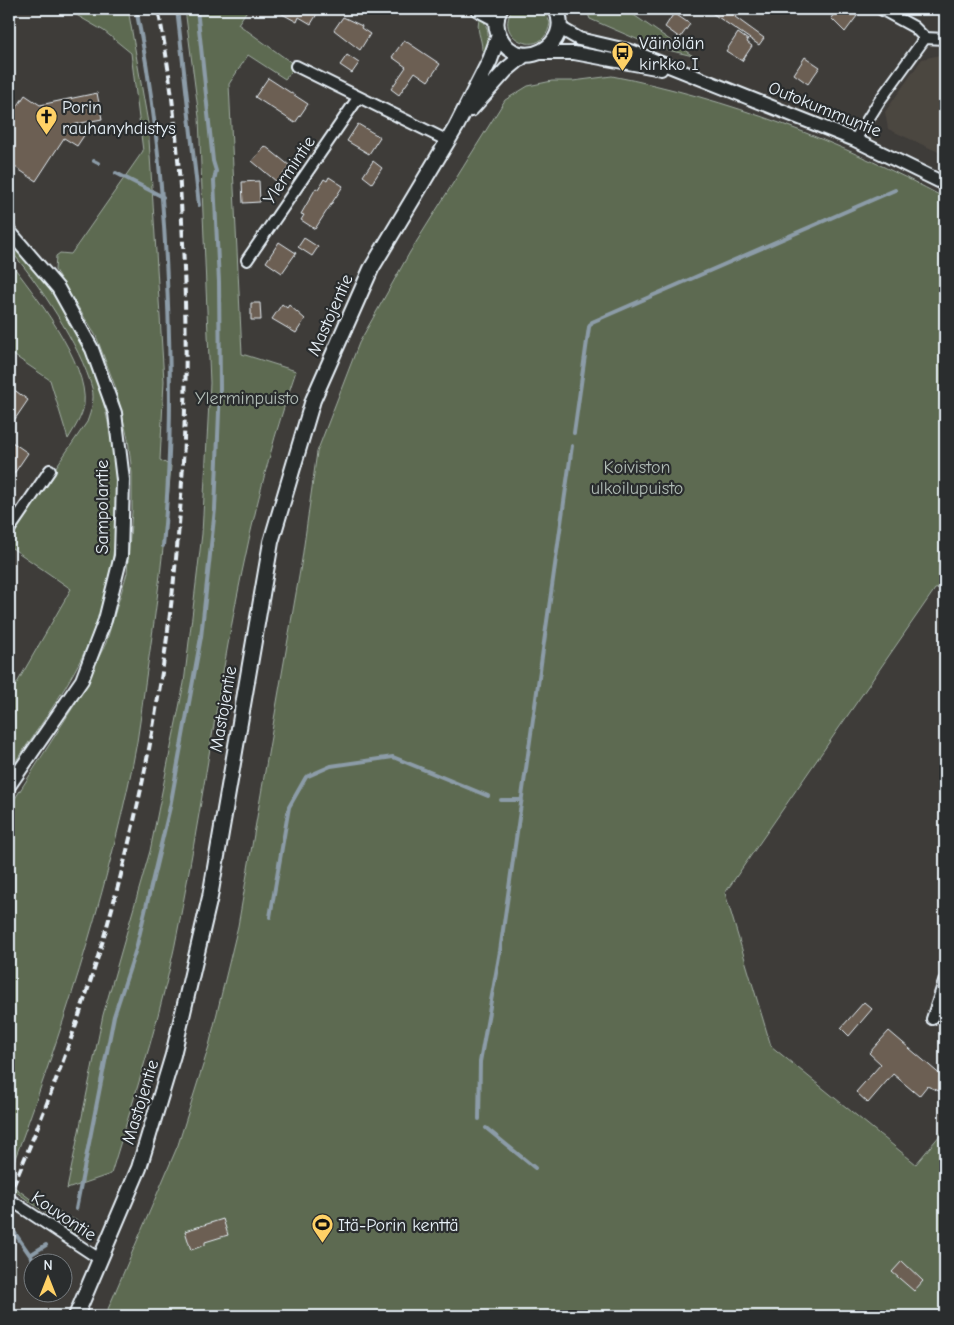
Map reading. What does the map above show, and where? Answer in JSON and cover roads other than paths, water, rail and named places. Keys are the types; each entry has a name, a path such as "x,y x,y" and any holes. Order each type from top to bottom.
{"main road":[{"path":"478,9 498,14 499,35 508,48 524,55 540,53 553,43 560,28 558,10"},
{"name":"Mastojentie","path":"456,127 490,60 499,35"},
{"name":"Mastojentie","path":"76,1316 139,1168 173,1055 210,897 271,542 313,400 371,268 446,140 506,70 524,55"}],"street":[{"path":"880,9 914,27 925,38 945,39"},
{"name":"Outokummuntie","path":"560,28 578,39 631,51 855,140 945,184"},
{"path":"855,140 880,100 925,38"},
{"name":"Outokummuntie","path":"540,53 574,53 688,74"},
{"path":"296,66 446,140"},
{"name":"Ylermintie","path":"247,260 358,98"},
{"name":"Sampolantie","path":"9,231 58,288 92,349 115,413 123,480 121,556 105,620 82,680 9,786"},
{"path":"9,530 50,470"},
{"path":"932,1019 945,979"},
{"name":"Kouvontie","path":"9,1199 101,1260"}],"waterway":[{"path":"136,9 153,110 165,246 170,413 168,480 163,546"},
{"path":"177,9 199,205"},
{"path":"76,1209 114,1016 136,949 170,807 201,637 215,509 220,388 219,282 214,181 216,171 213,161 197,9"},
{"path":"94,161 98,163"},
{"path":"116,173 163,197"},
{"path":"574,433 589,327 592,322 895,190"},
{"path":"479,1119 480,1062 500,951 572,446"},
{"path":"270,917 289,807 306,777 331,766 393,757 488,796"},
{"path":"501,800 522,800"},
{"path":"486,1128 535,1168"},
{"path":"9,1229 14,1232 30,1255 46,1245"}],"railway":[{"path":"9,1196 34,1136 80,1013 123,867 142,783 158,698 170,613 179,527 186,355 184,269 176,138 169,73 158,9"}],"place":[{"name":"Väinölän kirkko I","path":"623,72"},
{"name":"Porin rauhanyhdistys","path":"46,136"},
{"name":"Itä-Porin kenttä","path":"322,1244"}],"park label":[{"name":"Ylerminpuisto","path":"247,398"},
{"name":"Koiviston ulkoilupuisto","path":"637,477"}]}
